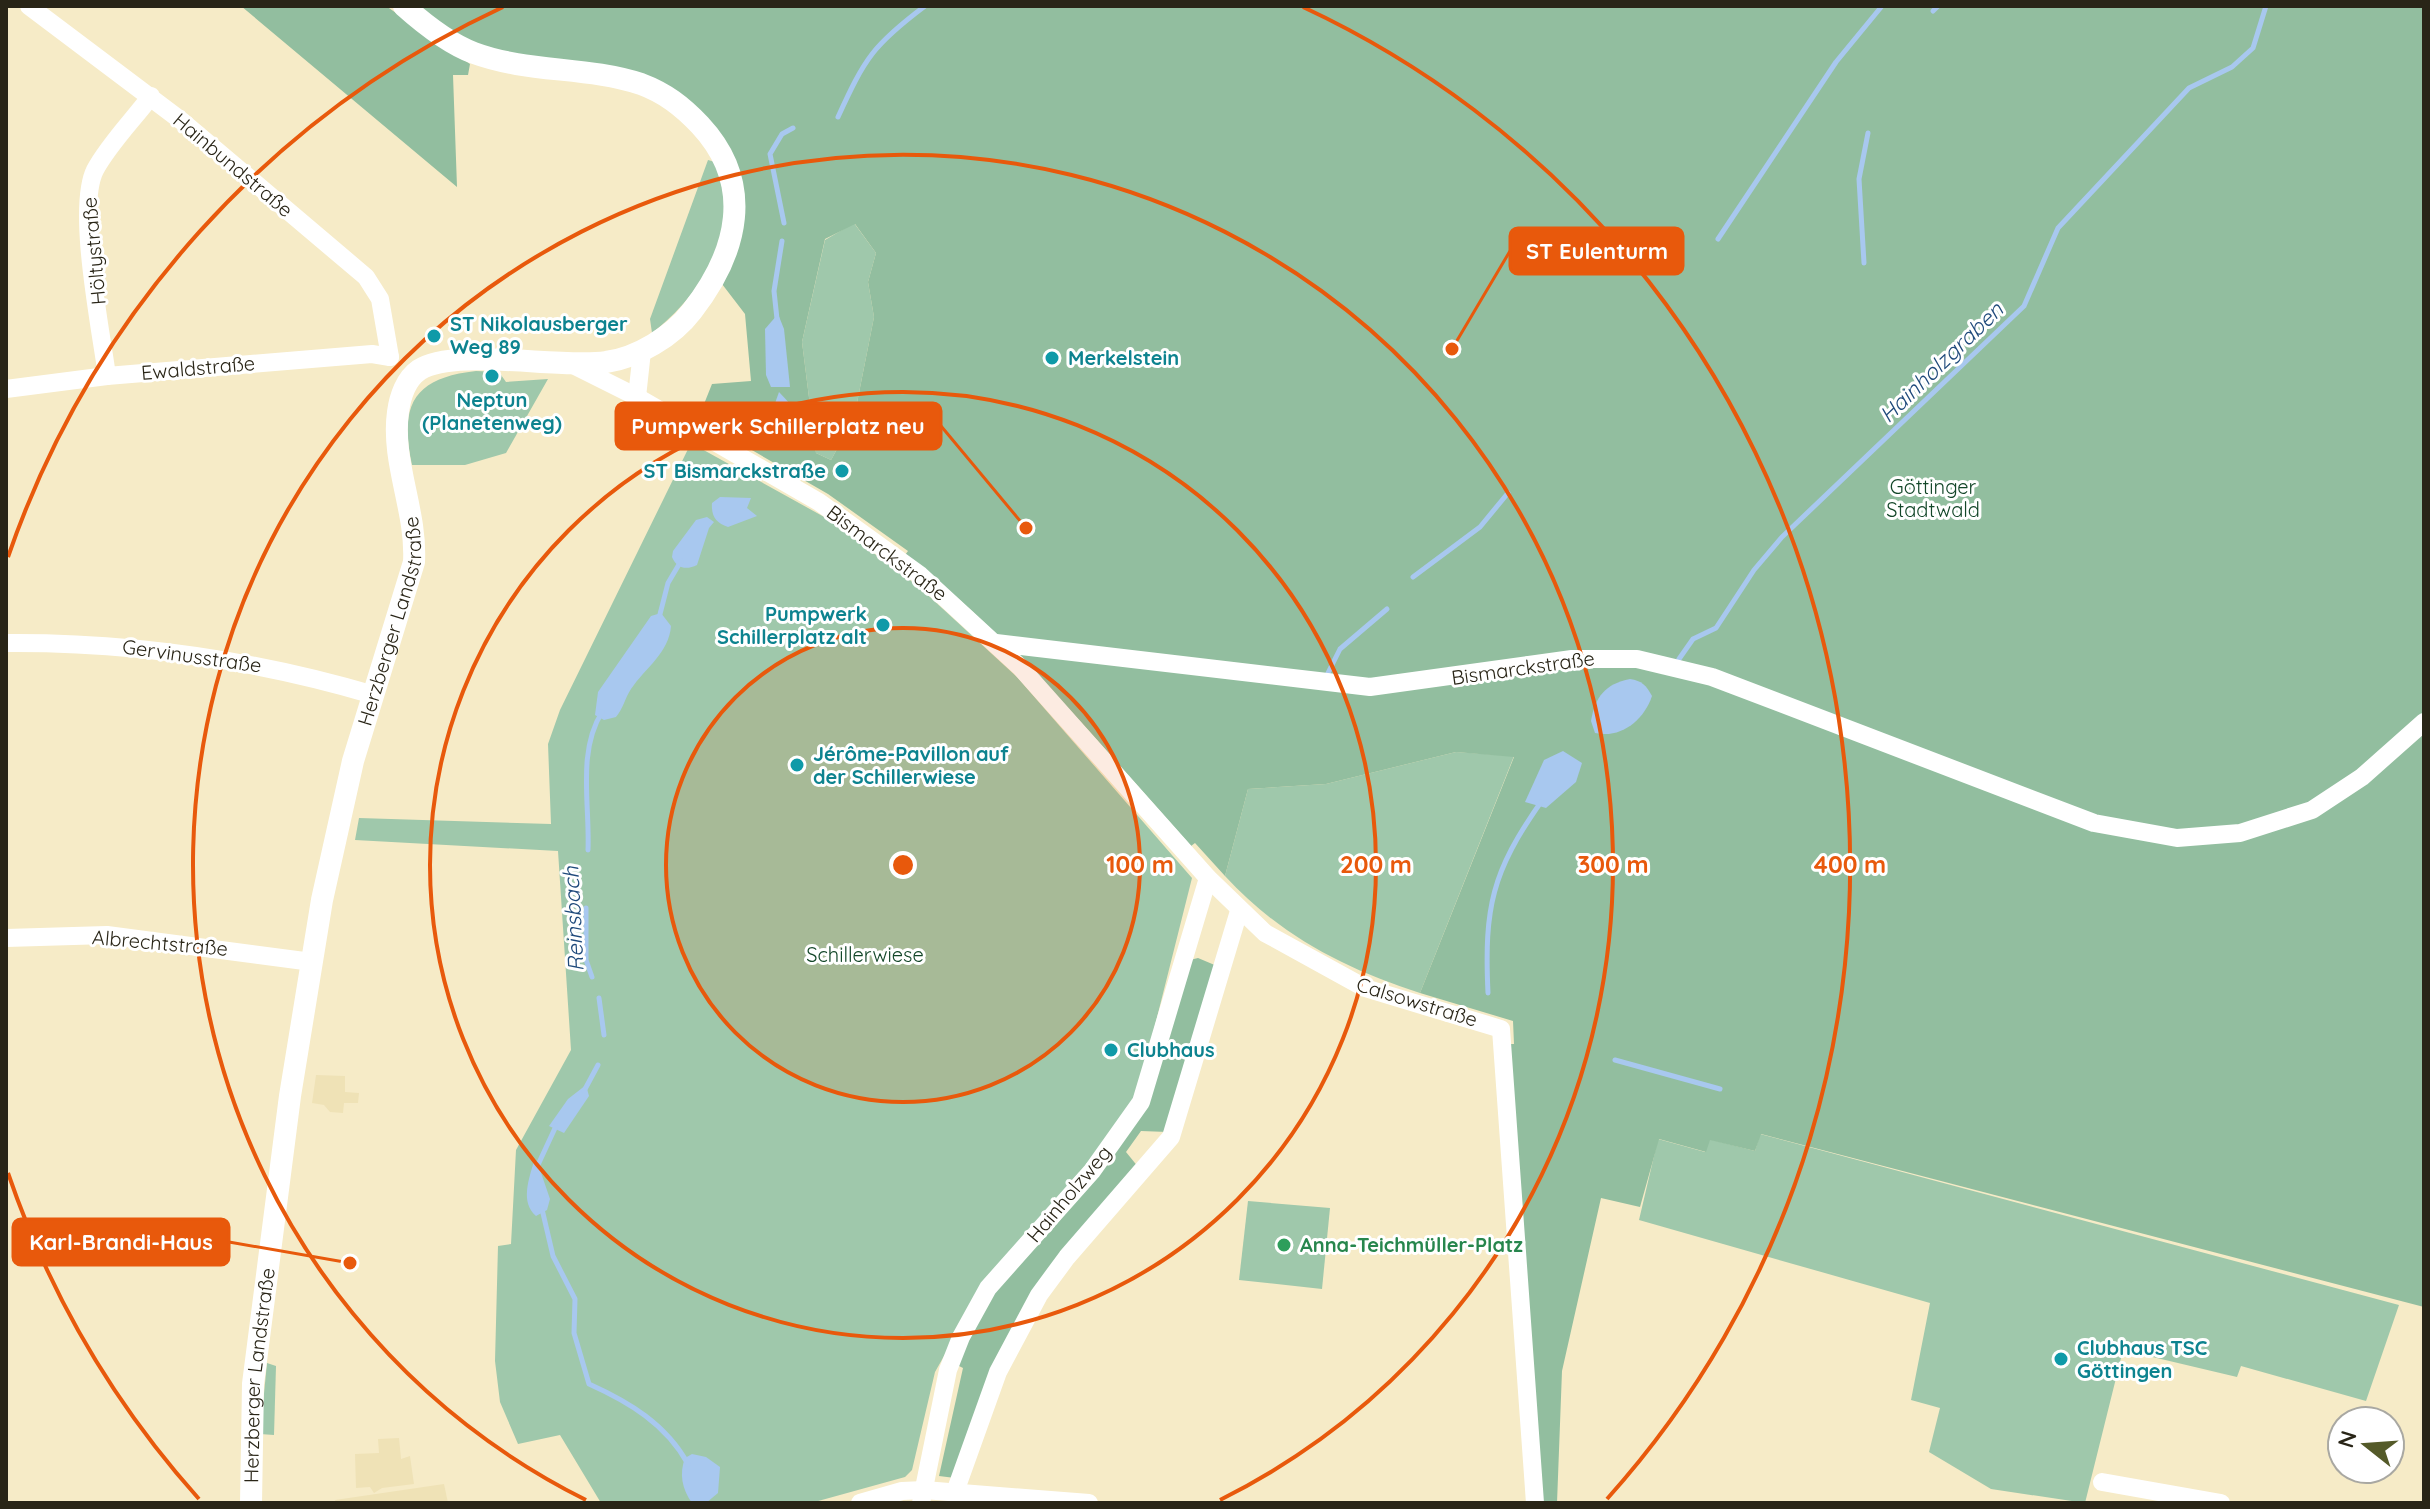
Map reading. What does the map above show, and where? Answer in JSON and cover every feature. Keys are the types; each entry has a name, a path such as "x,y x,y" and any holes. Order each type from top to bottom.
{"street":[{"name":"Hainbundstraße","path":"29,6 151,96 366,277 380,299 390,357"},
{"path":"390,357 411,377 421,369 446,363 506,361 573,365 609,362 642,351 687,318 710,284 729,241 735,215 732,176 710,136 678,101 641,84 583,71 514,65 471,52 404,6"},
{"name":"Höltystraße","path":"107,376 89,227 89,187 102,160 151,96"},
{"path":"637,397 642,351"},
{"name":"Ewaldstraße","path":"6,389 107,376 372,354 390,357"},
{"name":"Bismarckstraße","path":"573,365 637,397 850,522 920,575 996,643 1370,687 1572,659 1637,659 1712,677 2094,823 2177,838 2240,833 2312,810 2362,777 2424,722"},
{"name":"Herzberger Landstraße","path":"251,1503 253,1384 290,1096 312,962 336,829 414,562 415,529 398,442 398,414 411,377"},
{"name":"Gervinusstraße","path":"6,643 162,649 265,666 374,695"},
{"name":"Calsowstraße","path":"996,643 1079,730 1239,911 1275,939 1355,984 1502,1031 1535,1503"},
{"name":"Hainholzweg","path":"922,1496 948,1370 961,1337 988,1288 1092,1171 1141,1102 1208,878"},
{"name":"Hainholzweg","path":"955,1492 998,1372 1039,1295 1067,1257 1171,1137 1239,911"},
{"name":"Albrechtstraße","path":"6,938 107,935 312,962"},
{"path":"2102,1482 2221,1503"},
{"path":"860,1503 902,1491 922,1496 955,1492 1089,1503"}],"shaded area":[{"path":"316,1075 345,1076 345,1092 359,1093 358,1103 344,1103 343,1113 330,1112 324,1105 312,1103"},
{"path":"399,1438 401,1459 410,1456 414,1484 382,1488 374,1493 370,1487 356,1488 355,1454 379,1453 378,1439"},
{"path":"444,1484 448,1503 336,1503 335,1500"}],"green space":[{"path":"241,6 386,6 470,64 468,75 453,75 457,187"},
{"name":"Göttinger Stadtwald","path":"415,6 2424,6 2424,1307 1761,1134 1755,1151 1710,1140 1706,1152 1659,1139 1640,1207 1601,1198 1562,1371 1557,1503 1542,1503 1510,1044 1514,1044 1513,1021 1420,993 1514,757 1456,752 1326,784 1248,789 1225,876 1195,843 1191,846 1019,657 945,587 905,555 908,551 828,494 698,419 712,384 751,381 745,314 722,284 740,215 683,97 472,44","holes":["855,224 876,253 868,282 874,317 854,418 831,460 816,453 802,342 825,239"]},
{"path":"708,160 715,162 723,194 725,218 721,238 705,275 693,292 652,333 650,319"},
{"path":"854,223 876,253 868,282 874,317 854,418 831,460 816,453 802,342 825,240"},
{"path":"476,371 499,372 506,382 548,379 506,453 465,465 412,465 408,426 410,410 416,398 438,380"},
{"name":"Schillerwiese","path":"691,443 826,518 918,586 1017,677 1192,878 1139,1089 1124,1120 984,1285 935,1372 912,1470 905,1477 811,1503 601,1503 560,1435 518,1444 500,1402 495,1361 498,1246 511,1244 516,1150 571,1050 558,851 355,840 359,818 551,824 548,744 560,710"},
{"path":"1456,752 1514,756 1420,993 1365,973 1315,948 1268,916 1225,876 1248,789 1326,784"},
{"path":"1198,958 1217,966 1168,1132 1141,1131 1126,1152 1139,1168 1066,1252 955,1478 939,1476 963,1368 957,1365 969,1333 995,1291 1121,1145 1190,960"},
{"path":"1760,1134 2399,1305 2366,1401 2241,1366 2237,1377 2123,1350 2085,1503 1991,1489 1929,1452 1940,1408 1911,1400 1930,1303 1639,1220 1658,1139 1705,1152 1709,1139 1755,1151"},
{"name":"Anna-Teichmüller-Platz","path":"1248,1201 1330,1208 1322,1289 1239,1280"},
{"path":"267,1363 276,1366 274,1435 260,1434"}],"water":[{"path":"778,314 784,329 790,387 771,387 766,375 765,329"},
{"path":"779,392 793,407 791,431 780,442 767,426"},
{"path":"720,497 751,498 747,508 757,516 728,527 724,525 717,521 712,512 712,503"},
{"path":"707,517 714,522 709,528 697,565 690,568 679,566 672,557 673,551 696,520"},
{"path":"661,613 671,626 661,652 631,689 616,717 604,720 595,715 598,692 651,616"},
{"path":"1630,679 1643,684 1652,696 1643,713 1622,730 1595,733 1591,721 1599,698 1614,684"},
{"path":"1563,751 1582,763 1576,782 1546,808 1525,802 1544,760"},
{"path":"586,1085 589,1096 564,1133 549,1126 568,1099"},
{"path":"534,1161 538,1164 550,1199 547,1210 536,1216 527,1197"},
{"path":"692,1454 706,1457 720,1467 718,1493 706,1503 692,1503 684,1487 683,1464 685,1458"}],"waterway":[{"path":"838,117 872,54 925,6"},
{"path":"1718,239 1836,62 1882,6"},
{"path":"1933,11 1938,6"},
{"name":"Hainholzgraben","path":"1679,659 1693,639 1716,628 1754,570 1782,537 2024,306 2058,228 2189,88 2232,67 2253,48 2266,6"},
{"name":"Reinsbach","path":"784,223 770,154 782,134 793,128"},
{"path":"1864,263 1859,179 1868,133"},
{"name":"Reinsbach","path":"777,319 774,291 782,241"},
{"path":"1413,577 1480,527 1508,493"},
{"name":"Reinsbach","path":"659,618 668,583 681,561"},
{"path":"1328,673 1340,649 1387,609"},
{"name":"Reinsbach","path":"588,850 587,761 594,728 602,712"},
{"name":"Hainholzgraben","path":"1488,993 1488,937 1495,892 1511,849 1541,802"},
{"name":"Reinsbach","path":"586,908 586,960 592,977"},
{"name":"Reinsbach","path":"599,998 604,1035"},
{"path":"1615,1060 1720,1089"},
{"name":"Reinsbach","path":"584,1091 598,1065"},
{"name":"Reinsbach","path":"537,1167 556,1126"},
{"name":"Reinsbach","path":"542,1209 553,1256 575,1299 574,1333 589,1384 618,1398 658,1426 688,1464"}],"place":[{"name":"ST Nikolausberger Weg 89","path":"434,336"},
{"name":"ST Eulenturm","path":"1452,349"},
{"name":"Merkelstein","path":"1052,358"},
{"name":"Neptun (Planetenweg)","path":"492,376"},
{"name":"ST Bismarckstraße","path":"842,471"},
{"name":"Pumpwerk Schillerplatz neu","path":"1026,528"},
{"name":"Pumpwerk Schillerplatz alt","path":"883,625"},
{"name":"Jérôme-Pavillon auf der Schillerwiese","path":"797,765"},
{"name":"Clubhaus","path":"1111,1050"},
{"name":"Anna-Teichmüller-Platz","path":"1284,1245"},
{"name":"Karl-Brandi-Haus","path":"350,1263"},
{"name":"Clubhaus TSC Göttingen","path":"2061,1359"}]}
